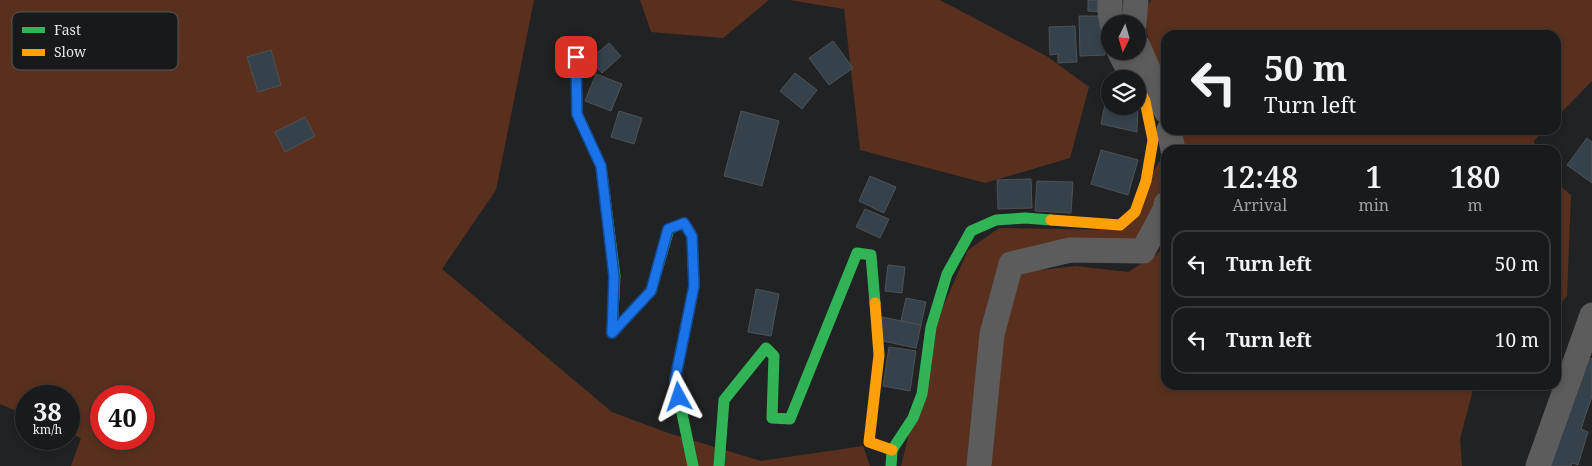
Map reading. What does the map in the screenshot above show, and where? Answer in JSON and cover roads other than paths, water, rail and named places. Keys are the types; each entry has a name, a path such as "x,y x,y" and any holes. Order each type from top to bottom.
{"street":[{"path":"1110,0 1110,15"},
{"path":"1135,15 1136,0"},
{"path":"576,57 577,114 601,166 614,276 612,333 651,291 668,229 684,223 692,236 694,286 675,380 693,466"},
{"path":"1144,60 1161,99"},
{"path":"891,466 892,450 913,418 922,394 931,327 946,274 971,231 996,220 1025,218 1120,225 1135,212 1146,181 1153,140 1146,106"},
{"path":"978,466 992,334 1012,264 1070,250 1144,251 1161,218"},
{"path":"719,466 724,400 766,348 774,356 772,418 790,419 857,253 871,255 879,355 869,442 892,450"},
{"path":"1538,466 1592,315"}]}
